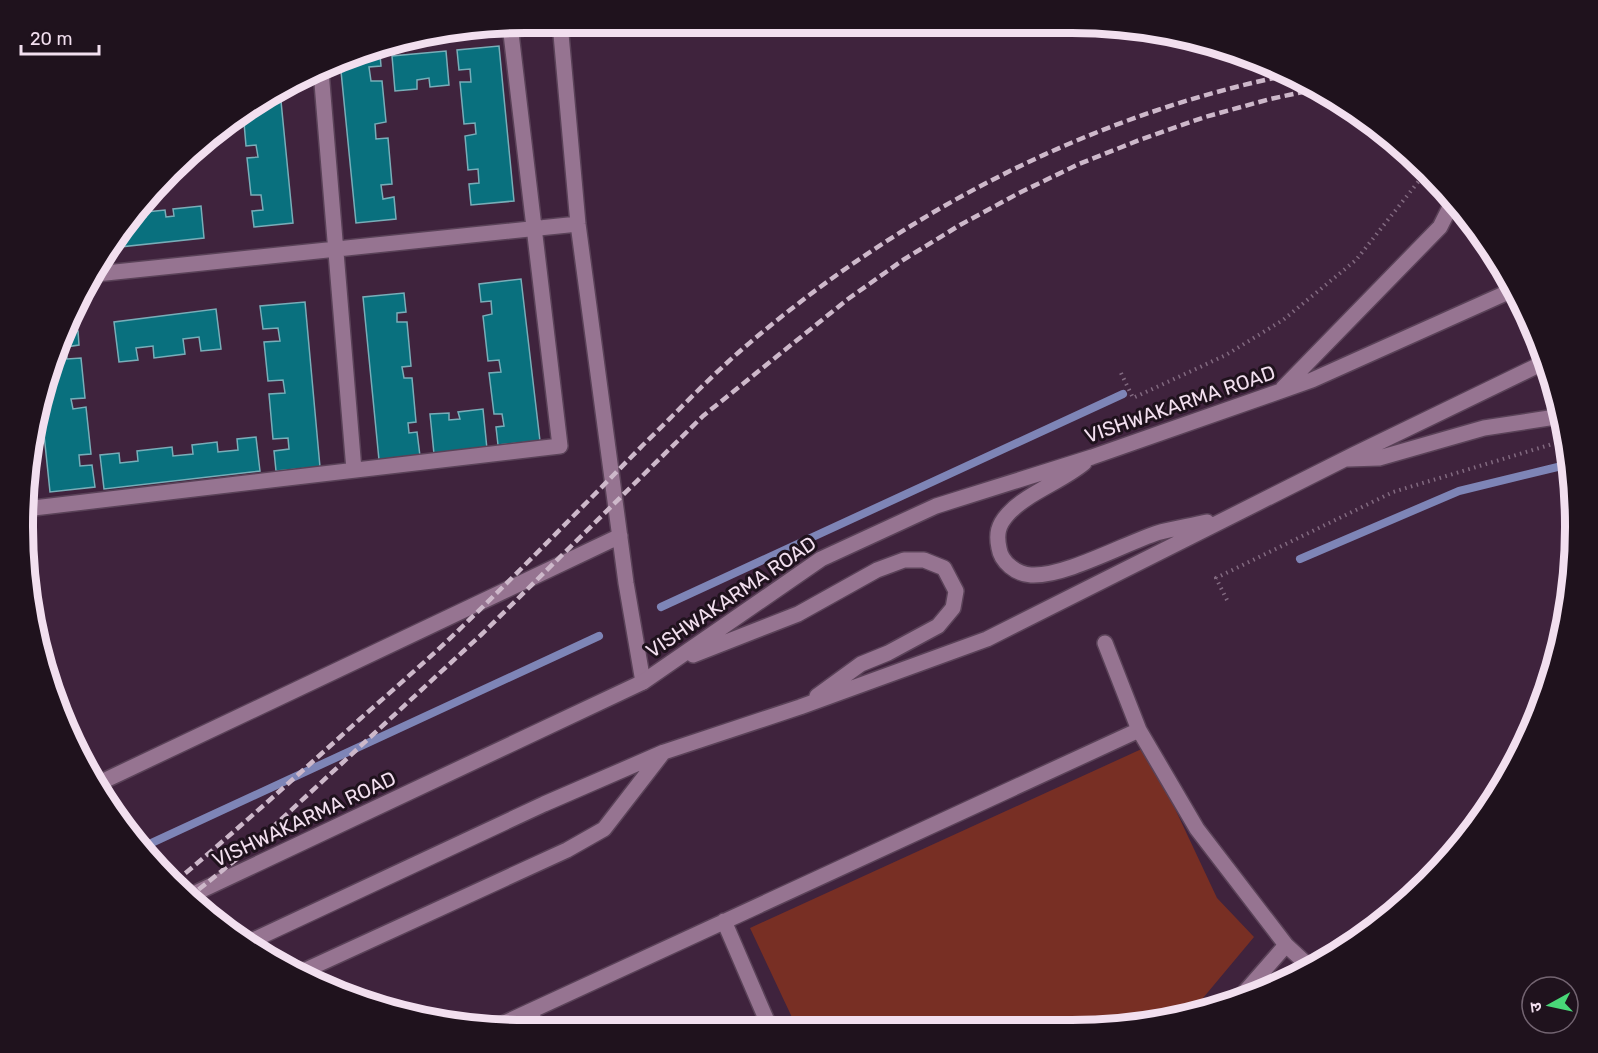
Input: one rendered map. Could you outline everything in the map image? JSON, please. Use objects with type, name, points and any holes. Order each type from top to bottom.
[{"type":"street","points":[[34,508],[560,446],[511,33]]},
{"type":"street","points":[[561,33],[578,224],[626,583],[643,682]]},
{"type":"street","points":[[322,78],[354,470]]},
{"type":"street","points":[[1278,393],[1440,227],[1450,209]]},
{"type":"street","points":[[103,273],[578,224]]},
{"type":"street","name":"VISHWAKARMA ROAD","points":[[196,893],[643,682],[821,559],[936,506],[1092,457],[1278,393],[1506,293]]},
{"type":"street","points":[[255,939],[544,804],[664,752],[800,707],[987,639],[1538,365]]},
{"type":"street","points":[[1344,460],[1379,458],[1484,428],[1553,417]]},
{"type":"street","points":[[1092,457],[1067,477],[1024,500],[1007,515],[996,533],[999,552],[1008,566],[1030,576],[1055,572],[1158,533],[1230,517]]},
{"type":"street","points":[[104,781],[620,536]]},
{"type":"street","points":[[674,662],[798,614],[877,570],[904,560],[924,560],[944,568],[956,591],[953,608],[938,626],[888,653],[861,664],[800,707]]},
{"type":"street","points":[[1105,643],[1139,730],[1197,829],[1286,945],[1304,962]]},
{"type":"street","points":[[513,1020],[1139,730]]},
{"type":"street","points":[[308,969],[567,850],[604,830],[664,752]]},
{"type":"street","points":[[724,921],[767,1020]]},
{"type":"street","points":[[1250,986],[1286,945]]},
{"type":"street","points":[[530,1012],[534,1020]]},
{"type":"path","points":[[1121,373],[1133,398],[1226,355],[1283,320],[1356,260],[1421,179]]},
{"type":"path","points":[[1227,600],[1216,578],[1393,492],[1558,442]]},
{"type":"shaded area","points":[[1146,747],[1217,898],[1254,937],[1199,1003],[1168,1011],[1104,1019],[1072,1020],[793,1020],[750,928]]},
{"type":"building","points":[[499,46],[514,201],[471,205],[469,184],[479,183],[478,169],[468,170],[465,136],[476,134],[475,123],[464,124],[460,82],[471,82],[470,69],[459,70],[457,50]]},
{"type":"building","points":[[446,51],[449,85],[430,87],[429,78],[417,80],[417,89],[395,91],[392,56]]},
{"type":"building","points":[[380,55],[381,66],[369,67],[371,81],[382,81],[386,122],[375,124],[376,139],[388,138],[392,184],[381,185],[383,199],[394,197],[396,219],[356,223],[341,70]]},
{"type":"building","points":[[281,99],[293,223],[254,227],[252,211],[263,210],[261,195],[251,195],[247,158],[258,157],[256,145],[246,146],[244,122]]},
{"type":"building","points":[[201,206],[204,238],[120,247],[141,218],[146,217],[146,212],[165,210],[166,217],[174,216],[173,209]]},
{"type":"building","points":[[521,279],[540,441],[498,445],[496,427],[504,426],[502,414],[494,414],[489,373],[501,372],[499,360],[488,361],[483,316],[492,314],[491,301],[481,302],[479,284]]},
{"type":"building","points":[[404,293],[406,312],[397,313],[397,322],[407,322],[411,366],[402,367],[404,378],[412,378],[416,422],[408,423],[409,433],[417,432],[420,456],[379,460],[363,297]]},
{"type":"building","points":[[305,302],[320,467],[276,471],[274,451],[289,449],[288,438],[273,439],[269,394],[285,393],[283,380],[268,381],[264,342],[280,341],[278,328],[263,329],[260,306]]},
{"type":"building","points":[[216,309],[221,349],[201,351],[199,337],[183,339],[185,354],[154,358],[153,346],[136,348],[138,360],[119,362],[114,322]]},
{"type":"building","points":[[74,331],[78,331],[79,345],[67,347],[71,338]]},
{"type":"building","points":[[66,350],[67,359],[81,358],[85,398],[71,399],[73,409],[86,407],[91,454],[79,455],[80,466],[92,465],[95,487],[50,492],[43,426]]},
{"type":"building","points":[[483,409],[487,449],[434,454],[430,414],[449,413],[449,420],[460,419],[458,412]]},
{"type":"building","points":[[256,437],[260,471],[104,489],[100,455],[119,453],[120,463],[138,461],[137,451],[172,447],[173,456],[193,454],[192,445],[217,442],[218,452],[238,450],[237,439]]},
{"type":"waterway","points":[[661,607],[1123,394]]},
{"type":"waterway","points":[[1300,559],[1459,491],[1561,466]]},
{"type":"waterway","points":[[149,844],[599,636]]},
{"type":"railway","points":[[180,877],[439,649],[715,374],[800,302],[863,257],[929,215],[998,177],[1069,144],[1142,115],[1217,92],[1276,78]]},
{"type":"railway","points":[[195,892],[248,850],[483,633],[703,416],[848,299],[903,260],[960,225],[1079,164],[1205,117],[1304,92]]}]
